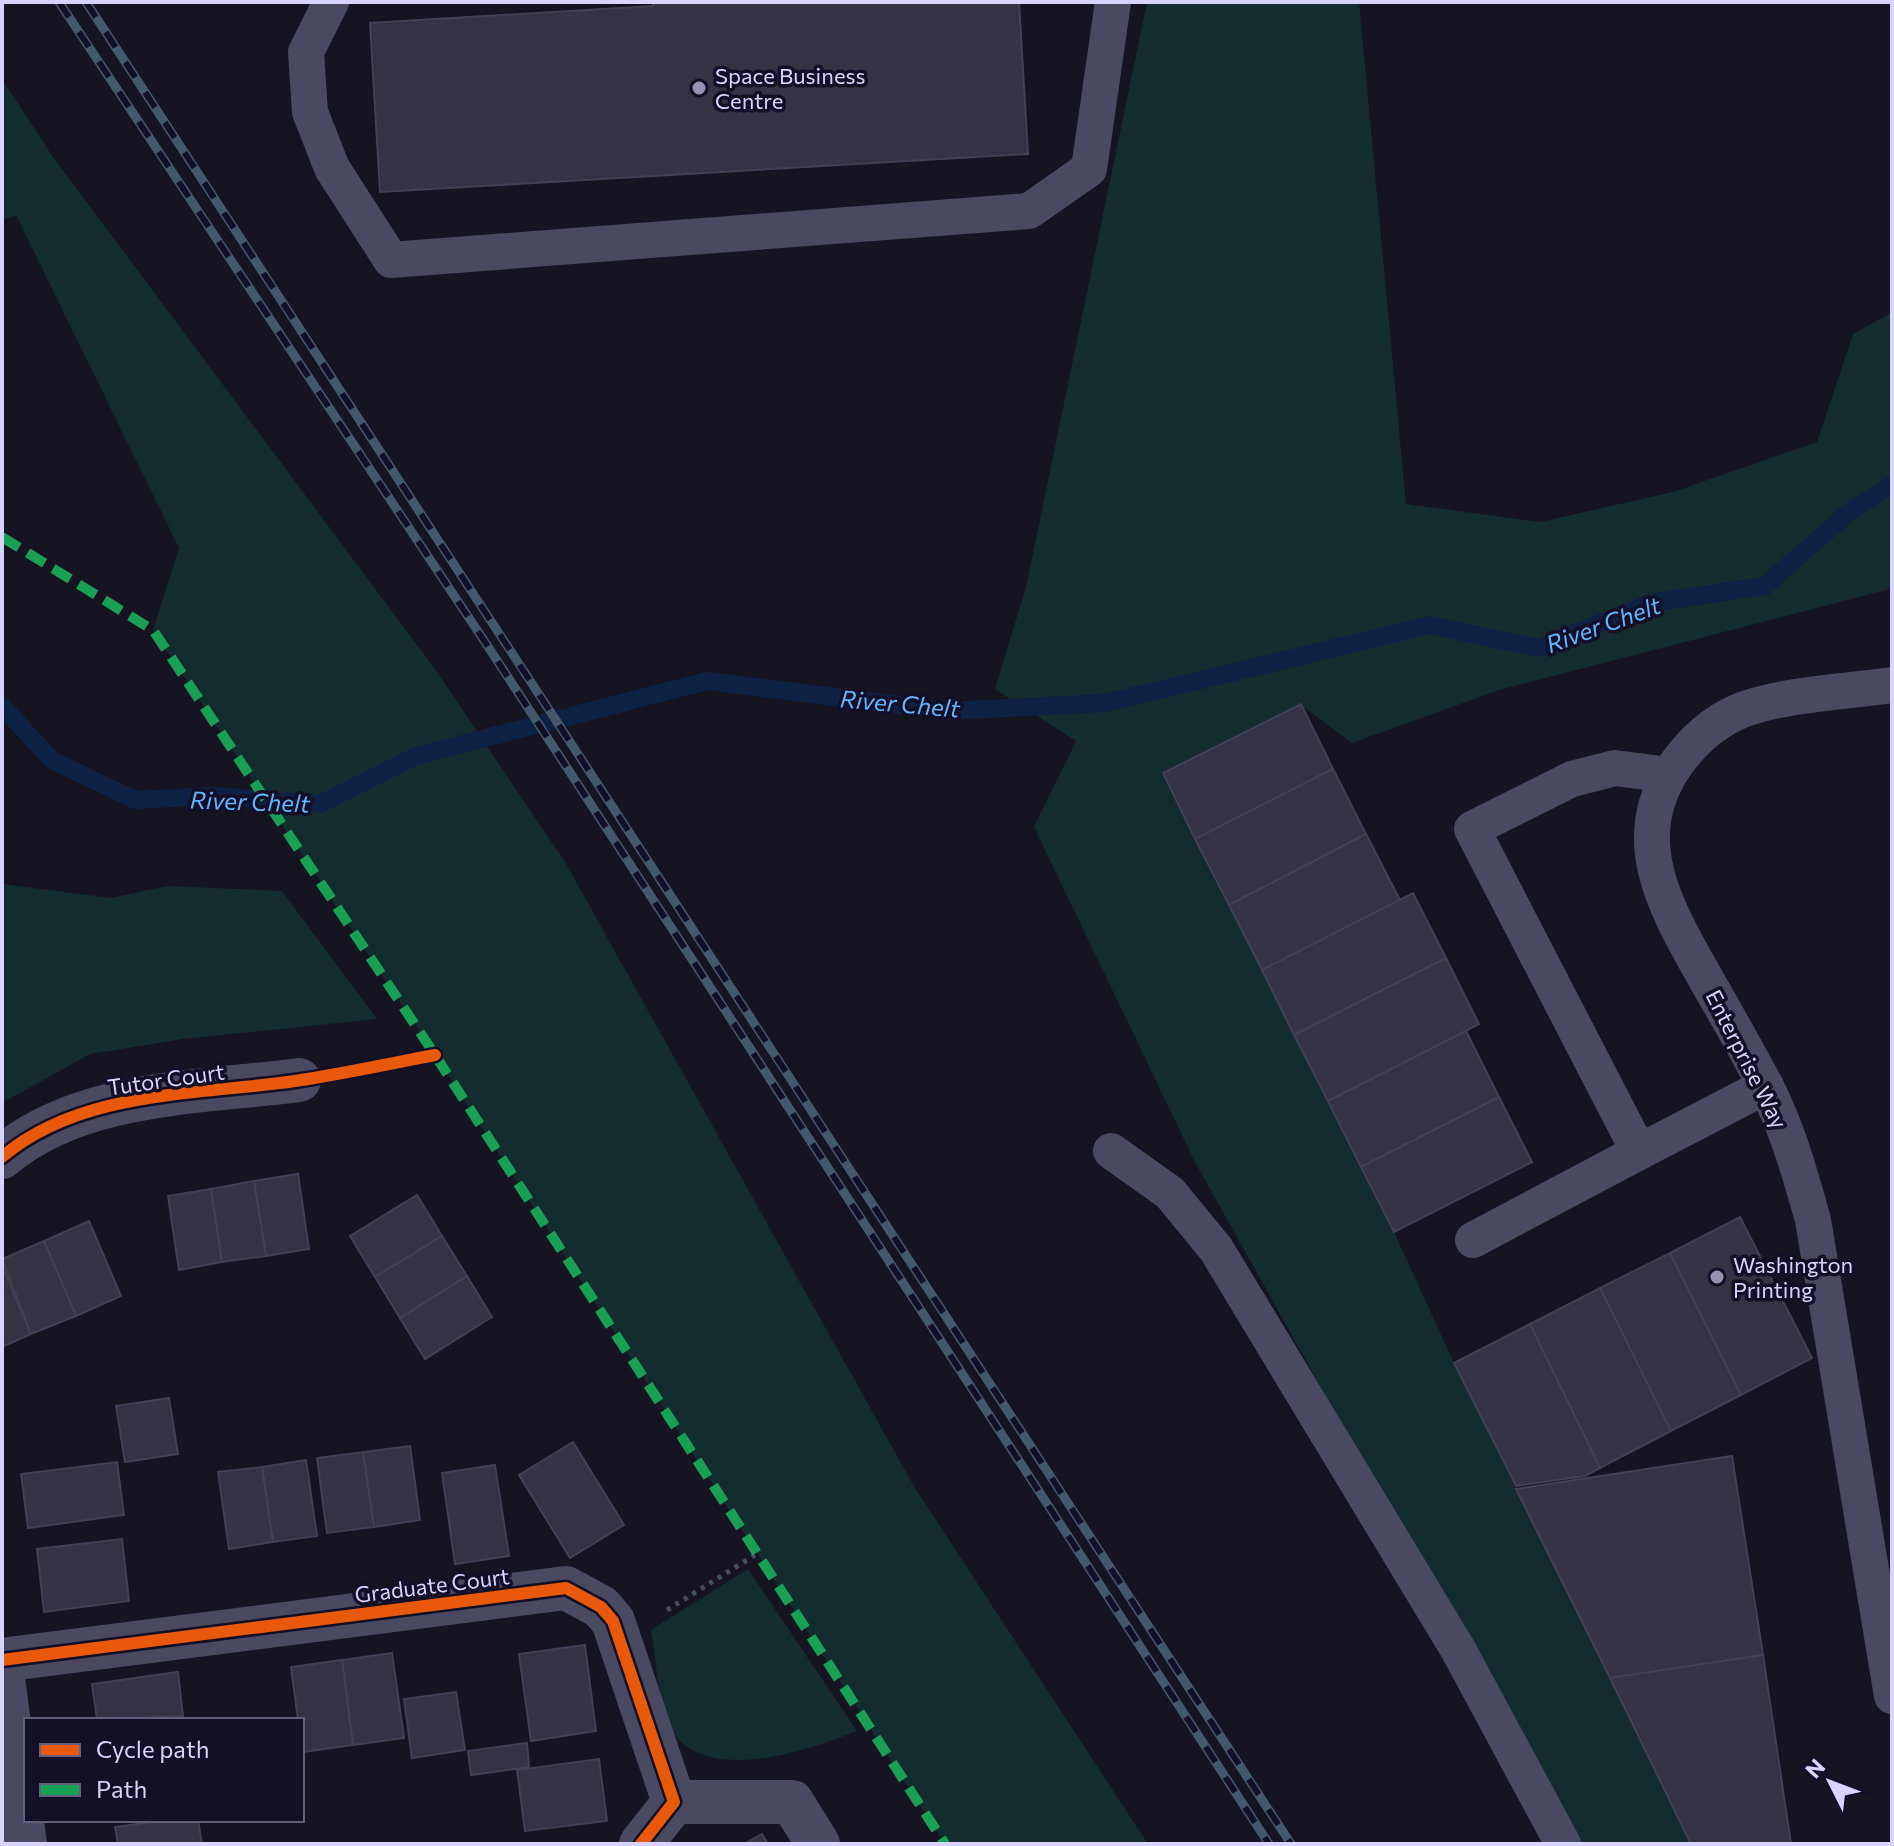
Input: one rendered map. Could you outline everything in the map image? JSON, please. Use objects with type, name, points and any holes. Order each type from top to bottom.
[{"type":"street","name":"Tutor Court","points":[[2,1157],[42,1130],[80,1114],[119,1104],[299,1080]]},
{"type":"street","name":"Graduate Court","points":[[2,1660],[566,1588],[601,1607],[621,1638],[674,1802]]},
{"type":"street","points":[[2,1671],[25,1844]]},
{"type":"street","points":[[641,1844],[674,1802],[792,1802],[818,1844]]},
{"type":"lane","points":[[331,2],[306,52],[310,112],[332,168],[391,260],[1029,211],[1089,169],[1113,2]]},
{"type":"lane","name":"Enterprise Way","points":[[1892,685],[1754,706],[1720,721],[1700,737],[1669,775],[1654,821],[1651,845],[1656,882],[1670,916],[1766,1086],[1792,1149],[1813,1220],[1892,1696]]},
{"type":"lane","points":[[1639,1152],[1472,829],[1586,775],[1615,768],[1669,775]]},
{"type":"lane","points":[[1473,1240],[1766,1086]]},
{"type":"lane","points":[[1111,1151],[1170,1193],[1216,1249],[1459,1651],[1563,1844]]},
{"type":"path","points":[[621,1638],[755,1555]]},
{"type":"green space","points":[[1147,2],[1359,2],[1406,504],[1540,522],[1673,492],[1817,442],[1853,334],[1892,312],[1892,585],[1886,590],[1499,690],[1352,743],[1300,704],[1163,774],[1394,1232],[1454,1363],[1691,1844],[1576,1844],[1195,1162],[1034,827],[1076,741],[995,689],[1026,587]]},
{"type":"green space","points":[[2,79],[53,157],[435,669],[565,862],[915,1488],[1148,1844],[945,1844],[435,1055],[153,630],[179,548],[16,215],[2,220]]},
{"type":"green space","points":[[2,884],[111,898],[167,886],[282,891],[377,1019],[183,1039],[90,1054],[2,1103]]},
{"type":"green space","points":[[748,1569],[857,1731],[809,1748],[751,1759],[723,1759],[698,1753],[678,1739],[662,1705],[651,1630]]},
{"type":"building","name":"Space Business Centre","points":[[653,2],[1019,2],[1028,154],[380,192],[370,23],[653,6]]},
{"type":"building","points":[[1301,704],[1333,769],[1195,839],[1163,773]]},
{"type":"building","points":[[1333,769],[1366,834],[1229,905],[1195,839]]},
{"type":"building","points":[[1366,834],[1400,900],[1262,970],[1229,905]]},
{"type":"building","points":[[1413,893],[1446,958],[1294,1035],[1262,970]]},
{"type":"building","points":[[1446,958],[1479,1024],[1328,1101],[1294,1035]]},
{"type":"building","points":[[1466,1031],[1499,1097],[1361,1167],[1328,1101]]},
{"type":"building","points":[[1499,1097],[1532,1162],[1394,1232],[1361,1167]]},
{"type":"building","points":[[298,1174],[309,1249],[266,1256],[254,1181]]},
{"type":"building","points":[[254,1181],[266,1256],[222,1262],[211,1189]]},
{"type":"building","points":[[211,1189],[222,1262],[179,1270],[168,1196]]},
{"type":"building","points":[[417,1195],[442,1236],[375,1277],[350,1236]]},
{"type":"building","points":[[1740,1217],[1812,1358],[1741,1395],[1670,1253]]},
{"type":"building","points":[[89,1221],[121,1296],[76,1316],[44,1241]]},
{"type":"building","points":[[442,1236],[467,1276],[400,1318],[375,1277]]},
{"type":"building","points":[[44,1241],[76,1316],[31,1334],[2,1259]]},
{"type":"building","points":[[1670,1253],[1741,1395],[1671,1431],[1600,1288]]},
{"type":"building","points":[[2,1266],[31,1334],[2,1347]]},
{"type":"building","points":[[467,1276],[492,1317],[425,1359],[400,1318]]},
{"type":"building","points":[[1600,1288],[1671,1431],[1600,1468],[1530,1324]]},
{"type":"building","points":[[1530,1324],[1600,1468],[1585,1476],[1516,1486],[1454,1363]]},
{"type":"building","points":[[169,1398],[178,1454],[125,1462],[116,1406]]},
{"type":"building","points":[[573,1442],[624,1525],[570,1558],[519,1475]]},
{"type":"building","points":[[410,1446],[420,1520],[374,1527],[363,1452]]},
{"type":"building","points":[[363,1452],[374,1527],[327,1533],[317,1458]]},
{"type":"building","points":[[1732,1456],[1763,1655],[1610,1678],[1516,1489]]},
{"type":"building","points":[[306,1460],[317,1536],[273,1542],[262,1467]]},
{"type":"building","points":[[117,1462],[124,1515],[28,1528],[21,1474]]},
{"type":"building","points":[[495,1465],[509,1556],[455,1564],[442,1473]]},
{"type":"building","points":[[262,1467],[273,1542],[229,1549],[218,1472]]},
{"type":"building","points":[[122,1539],[129,1601],[44,1612],[37,1549]]},
{"type":"building","points":[[585,1645],[596,1731],[531,1741],[519,1654]]},
{"type":"building","points":[[392,1653],[404,1738],[353,1745],[342,1660]]},
{"type":"building","points":[[1763,1655],[1791,1844],[1691,1844],[1610,1678]]},
{"type":"building","points":[[342,1660],[353,1745],[304,1752],[304,1718],[298,1718],[291,1667]]},
{"type":"building","points":[[178,1672],[183,1716],[97,1718],[92,1684]]},
{"type":"building","points":[[456,1692],[465,1750],[412,1758],[404,1699]]},
{"type":"building","points":[[527,1743],[529,1767],[471,1775],[468,1751]]},
{"type":"building","points":[[599,1759],[607,1821],[525,1831],[517,1770]]},
{"type":"building","points":[[151,1822],[198,1822],[202,1844],[118,1844],[115,1827]]},
{"type":"building","points":[[762,1834],[768,1844],[744,1844]]},
{"type":"waterway","name":"River Chelt","points":[[2,706],[52,760],[135,800],[214,796],[320,804],[416,756],[707,681],[947,711],[1105,703],[1430,625],[1538,648],[1650,603],[1765,586],[1850,511],[1892,485]]},
{"type":"railway","points":[[59,2],[485,642],[1269,1844]]},
{"type":"railway","points":[[86,2],[1291,1844]]},
{"type":"marked path","points":[[2,537],[153,630],[435,1055],[945,1844]]},
{"type":"cycle path","points":[[2,1157],[33,1135],[67,1119],[104,1107],[142,1099],[313,1078],[435,1055]]},
{"type":"cycle path","points":[[2,1660],[566,1588],[601,1607],[613,1621],[674,1802],[641,1844]]},
{"type":"place","name":"Space Business Centre","points":[[699,88]]},
{"type":"place","name":"Washington Printing","points":[[1717,1277]]}]
